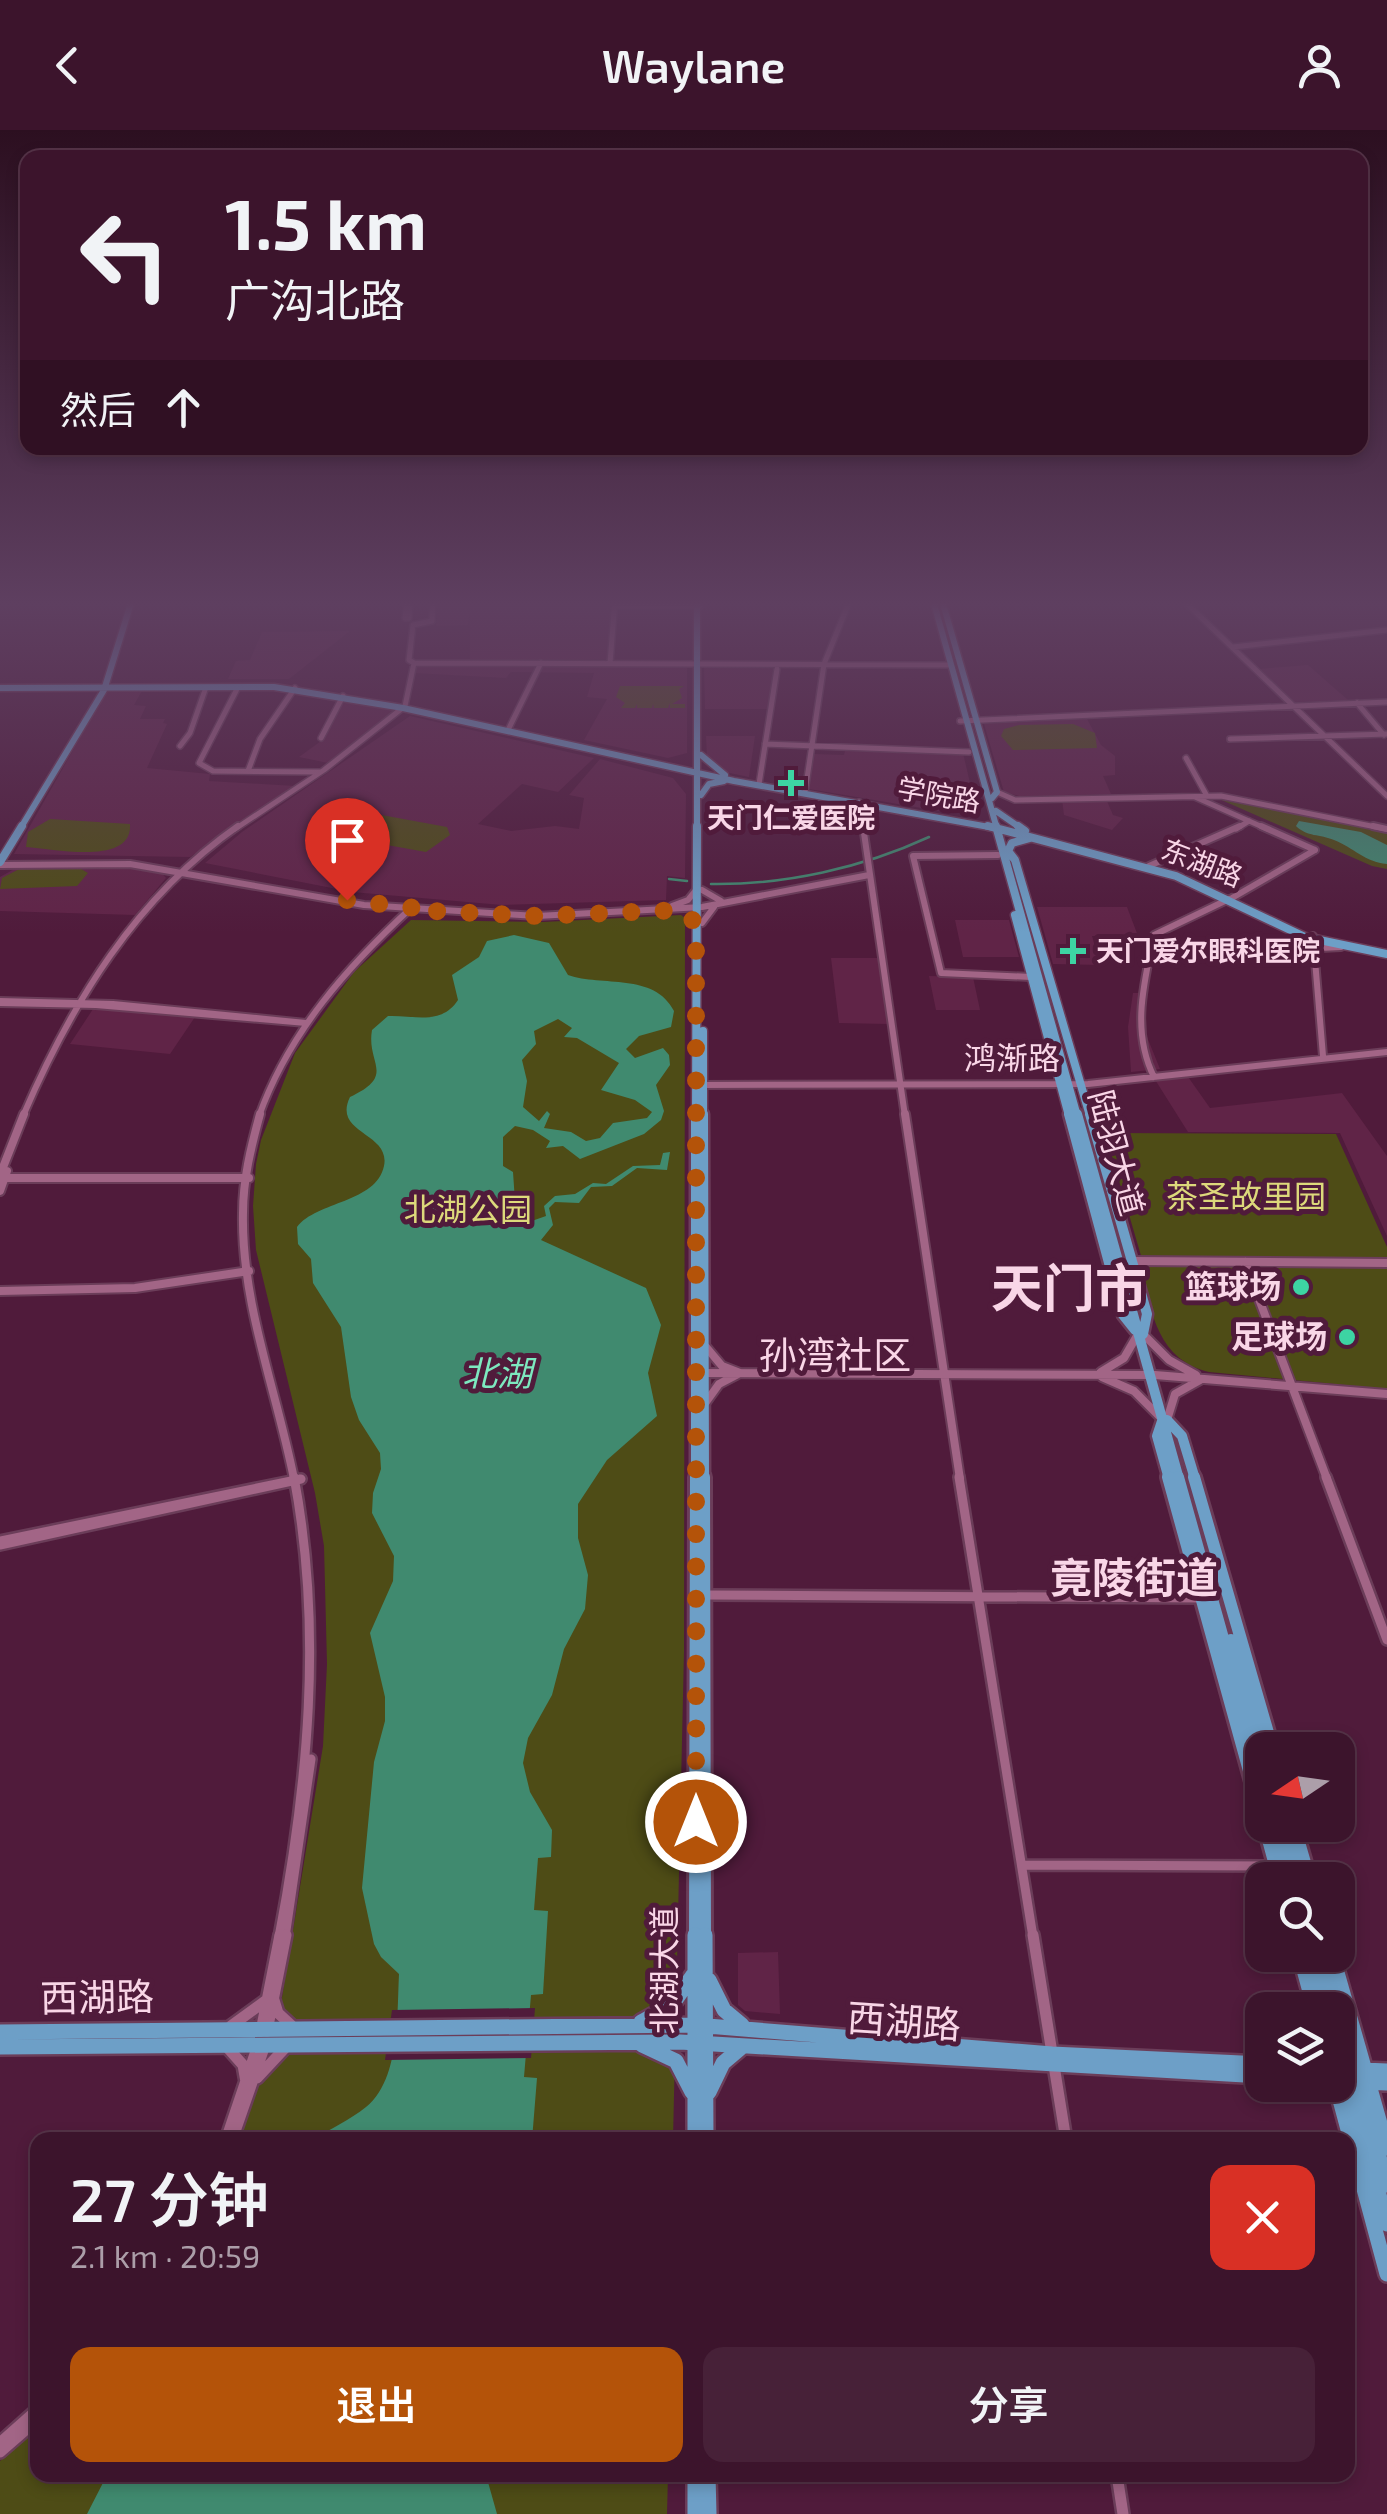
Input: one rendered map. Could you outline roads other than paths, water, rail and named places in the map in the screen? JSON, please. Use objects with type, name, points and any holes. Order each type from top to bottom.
[{"type":"main road","points":[[0,863],[2,852],[89,711]]},
{"type":"main road","name":"学院路","points":[[426,711],[735,780],[999,828]]},
{"type":"main road","name":"学院路","points":[[428,711],[664,765]]},
{"type":"main road","name":"北湖大道","points":[[699,711],[701,2102],[705,2132]]},
{"type":"main road","points":[[965,711],[994,795],[994,809]]},
{"type":"main road","points":[[957,820],[984,832],[1003,852],[1016,860],[1071,1084],[1065,1102],[1123,1315],[1141,1334],[1147,1314],[1133,1260],[1086,1097],[1071,1084],[1031,976],[1003,852],[999,828],[966,711]]},
{"type":"main road","points":[[968,720],[969,752],[983,802],[1035,837]]},
{"type":"main road","points":[[664,765],[699,755],[735,780]]},
{"type":"main road","points":[[664,765],[688,779],[699,795],[713,782],[735,780]]},
{"type":"main road","name":"学院路","points":[[735,780],[859,803]]},
{"type":"main road","points":[[957,820],[975,818],[994,809]]},
{"type":"main road","name":"东湖路","points":[[999,828],[1149,866],[1313,938],[1344,947],[1387,952]]},
{"type":"main road","points":[[1003,852],[1012,843],[1035,837]]},
{"type":"main road","name":"东湖路","points":[[1035,837],[1168,874],[1230,899]]},
{"type":"main road","name":"东湖路","points":[[1313,938],[1387,952]]},
{"type":"main road","name":"陆羽大道","points":[[1071,1084],[1258,1732]]},
{"type":"main road","name":"陆羽大道","points":[[1071,1084],[1115,1254],[1141,1334]]},
{"type":"main road","name":"北湖大道","points":[[700,1085],[704,1343],[700,1373],[705,1406],[701,1971]]},
{"type":"main road","points":[[1109,1212],[1116,1200]]},
{"type":"main road","points":[[1100,1233],[1115,1254]]},
{"type":"main road","points":[[1248,1732],[1156,1436],[1165,1420],[1182,1436],[1268,1732]]},
{"type":"main road","points":[[1207,1598],[1245,1750]]},
{"type":"main road","points":[[701,1971],[725,2012],[748,2036],[723,2064],[701,2102],[676,2061],[632,2033],[670,2008],[701,1971]]},
{"type":"main road","name":"西湖路","points":[[0,2032],[225,2036]]},
{"type":"main road","name":"西湖路","points":[[0,2048],[263,2035],[701,2034],[1245,2075]]},
{"type":"main road","name":"西湖路","points":[[1053,2059],[1245,2064]]},
{"type":"main road","points":[[1355,2075],[1387,2071]]},
{"type":"main road","points":[[1355,2077],[1387,2083]]},
{"type":"main road","points":[[1355,2086],[1387,2148]]},
{"type":"main road","points":[[1355,2091],[1387,2184]]},
{"type":"main road","points":[[1355,2096],[1387,2224]]},
{"type":"main road","name":"北湖大道","points":[[696,2132],[701,2102]]},
{"type":"main road","points":[[1355,2102],[1387,2274]]},
{"type":"main road","points":[[695,2482],[695,2514]]},
{"type":"main road","points":[[708,2482],[708,2514]]},
{"type":"street","points":[[180,746],[197,711]]},
{"type":"street","points":[[225,711],[198,762],[210,771],[320,772]]},
{"type":"street","points":[[248,771],[260,739],[279,711]]},
{"type":"street","points":[[322,738],[335,711]]},
{"type":"street","points":[[0,1191],[2,1177],[47,1072],[83,1003],[186,870],[228,833],[401,711]]},
{"type":"street","points":[[186,870],[308,785],[402,711]]},
{"type":"street","points":[[509,728],[517,711]]},
{"type":"street","points":[[758,784],[770,711]]},
{"type":"street","points":[[805,792],[817,711]]},
{"type":"street","points":[[968,720],[1173,711]]},
{"type":"street","points":[[1301,711],[1387,796]]},
{"type":"street","points":[[1364,711],[1386,735]]},
{"type":"street","points":[[1230,739],[1386,735]]},
{"type":"street","points":[[764,744],[969,752]]},
{"type":"street","points":[[1186,758],[1207,796]]},
{"type":"street","points":[[994,795],[1015,800],[1207,796],[1387,828]]},
{"type":"street","points":[[1154,1076],[1145,1061],[1141,1026],[1154,935],[1230,899],[1315,850],[1191,796]]},
{"type":"street","points":[[994,809],[1015,800]]},
{"type":"street","points":[[859,803],[943,1374],[1065,2132]]},
{"type":"street","points":[[1149,866],[1218,839],[1249,821]]},
{"type":"street","points":[[1003,852],[912,856],[941,973],[1031,976]]},
{"type":"street","points":[[0,863],[96,862],[186,870],[347,902],[537,916],[721,902],[868,866]]},
{"type":"street","points":[[670,908],[699,890],[721,902]]},
{"type":"street","points":[[670,908],[688,912],[699,923],[709,909],[721,902]]},
{"type":"street","points":[[232,2132],[250,2086],[271,1999],[303,1830],[314,1726],[315,1594],[298,1480],[249,1271],[247,1178],[268,1098],[304,1023],[351,966],[412,909]]},
{"type":"street","points":[[1313,938],[1324,1056]]},
{"type":"street","points":[[1314,954],[1323,947],[1344,947]]},
{"type":"street","points":[[0,1002],[83,1003],[304,1023]]},
{"type":"street","name":"鸿渐路","points":[[700,1085],[1071,1084],[1387,1052]]},
{"type":"street","points":[[2,1177],[247,1178]]},
{"type":"street","points":[[1133,1260],[1387,1263]]},
{"type":"street","points":[[1245,1262],[1387,1640]]},
{"type":"street","points":[[0,1291],[135,1288],[249,1271]]},
{"type":"street","points":[[1093,1374],[1117,1365],[1141,1334],[1169,1360],[1204,1379]]},
{"type":"street","points":[[704,1343],[718,1362],[740,1374]]},
{"type":"street","points":[[700,1373],[1152,1375],[1387,1394]]},
{"type":"street","points":[[705,1406],[719,1384],[740,1374]]},
{"type":"street","points":[[1093,1374],[1134,1392],[1165,1420],[1176,1394],[1204,1379]]},
{"type":"street","points":[[0,1543],[298,1480]]},
{"type":"street","points":[[705,1595],[1207,1598]]},
{"type":"street","points":[[1022,1864],[1245,1872]]},
{"type":"street","points":[[250,2086],[293,2035],[271,1999]]},
{"type":"street","points":[[250,2086],[225,2036],[271,1999]]},
{"type":"street","points":[[0,2443],[30,2416]]},
{"type":"street","points":[[0,2452],[30,2426]]},
{"type":"street","points":[[1119,2482],[1124,2514]]},
{"type":"water","points":[[1299,821],[1361,832],[1387,845],[1387,864],[1366,858],[1334,840],[1305,832],[1296,826]]},
{"type":"water","name":"北湖","points":[[514,935],[549,943],[568,975],[641,986],[665,999],[674,1011],[671,1027],[639,1036],[626,1049],[635,1058],[663,1048],[669,1055],[670,1065],[656,1085],[664,1111],[661,1120],[644,1134],[580,1159],[563,1146],[546,1148],[550,1141],[533,1130],[515,1126],[503,1137],[503,1166],[513,1172],[516,1216],[526,1223],[546,1216],[544,1206],[555,1196],[575,1194],[593,1183],[606,1184],[633,1166],[660,1165],[663,1153],[670,1152],[667,1170],[637,1168],[612,1186],[591,1187],[579,1203],[555,1202],[549,1208],[553,1225],[541,1240],[646,1288],[661,1325],[648,1373],[657,1416],[607,1460],[578,1504],[578,1538],[588,1575],[585,1609],[564,1649],[552,1695],[528,1738],[523,1763],[530,1792],[552,1830],[551,1857],[538,1858],[534,1910],[548,1911],[543,1994],[531,1995],[524,2077],[537,2078],[533,2132],[326,2132],[360,2112],[377,2095],[391,2063],[397,2026],[399,1974],[374,1944],[362,1888],[374,1762],[385,1721],[385,1697],[370,1633],[393,1581],[394,1556],[372,1513],[373,1493],[381,1469],[380,1453],[359,1420],[351,1397],[341,1327],[313,1283],[311,1259],[298,1244],[297,1227],[306,1218],[370,1187],[384,1166],[379,1146],[355,1126],[347,1109],[350,1097],[376,1075],[372,1030],[388,1016],[426,1017],[444,1013],[458,1000],[452,975],[479,957],[487,941]],"holes":[[[558,1019],[572,1028],[564,1037],[577,1038],[619,1063],[601,1090],[635,1100],[652,1112],[647,1118],[613,1123],[600,1138],[586,1141],[571,1132],[544,1128],[550,1114],[547,1111],[539,1121],[523,1107],[527,1081],[522,1060],[536,1044],[534,1031]]]},
{"type":"water","points":[[103,2482],[488,2482],[497,2514],[87,2514]]},
{"type":"waterway","points":[[711,884],[823,872],[877,858],[929,837]]},
{"type":"waterway","points":[[669,879],[687,881]]},
{"type":"place","name":"天门仁爱医院","points":[[791,783]]},
{"type":"place","name":"天门爱尔眼科医院","points":[[1073,951]]},
{"type":"place","name":"篮球场","points":[[1301,1287]]},
{"type":"place","name":"足球场","points":[[1347,1337]]},
{"type":"district","name":"天门市","points":[[1069,1289]]},
{"type":"district","name":"孙湾社区","points":[[835,1356]]},
{"type":"district","name":"竟陵街道","points":[[1134,1578]]},
{"type":"park label","name":"茶圣故里园","points":[[1246,1197]]},
{"type":"park label","name":"北湖公园","points":[[468,1210]]}]
